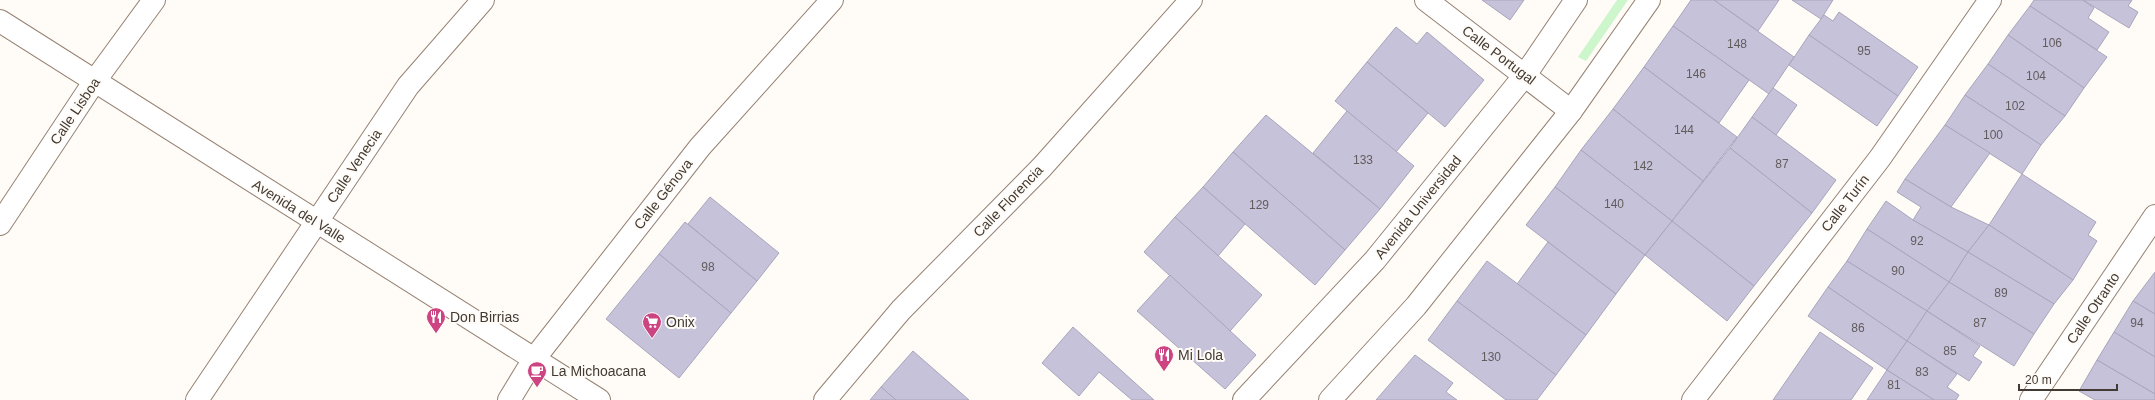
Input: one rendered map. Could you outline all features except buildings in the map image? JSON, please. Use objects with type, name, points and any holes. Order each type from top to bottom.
[{"type":"street","name":"Calle Lisboa","points":[[0,224],[94,82],[154,0]]},
{"type":"street","name":"Calle Venecia","points":[[197,400],[408,86],[483,0]]},
{"type":"street","name":"Calle Génova","points":[[509,400],[534,359],[700,147],[832,0]]},
{"type":"street","name":"Calle Florencia","points":[[825,400],[901,310],[1042,166],[1191,0]]},
{"type":"street","name":"Calle Portugal","points":[[1426,0],[1571,111]]},
{"type":"street","name":"Avenida Universidad","points":[[1244,400],[1375,260],[1525,75],[1576,0]]},
{"type":"street","points":[[1330,400],[1416,306],[1571,111],[1649,0]]},
{"type":"street","name":"Calle Turín","points":[[1693,400],[1880,158],[1990,0]]},
{"type":"street","name":"Avenida del Valle","points":[[0,22],[599,400]]},
{"type":"street","name":"Calle Otranto","points":[[2031,400],[2155,216]]},
{"type":"green space","points":[[1617,0],[1628,0],[1586,61],[1578,57]]},
{"type":"place","name":"Don Birrias","points":[[436,334]]},
{"type":"place","name":"Onix","points":[[652,339]]},
{"type":"place","name":"Mi Lola","points":[[1164,372]]},
{"type":"place","name":"La Michoacana","points":[[537,388]]}]
